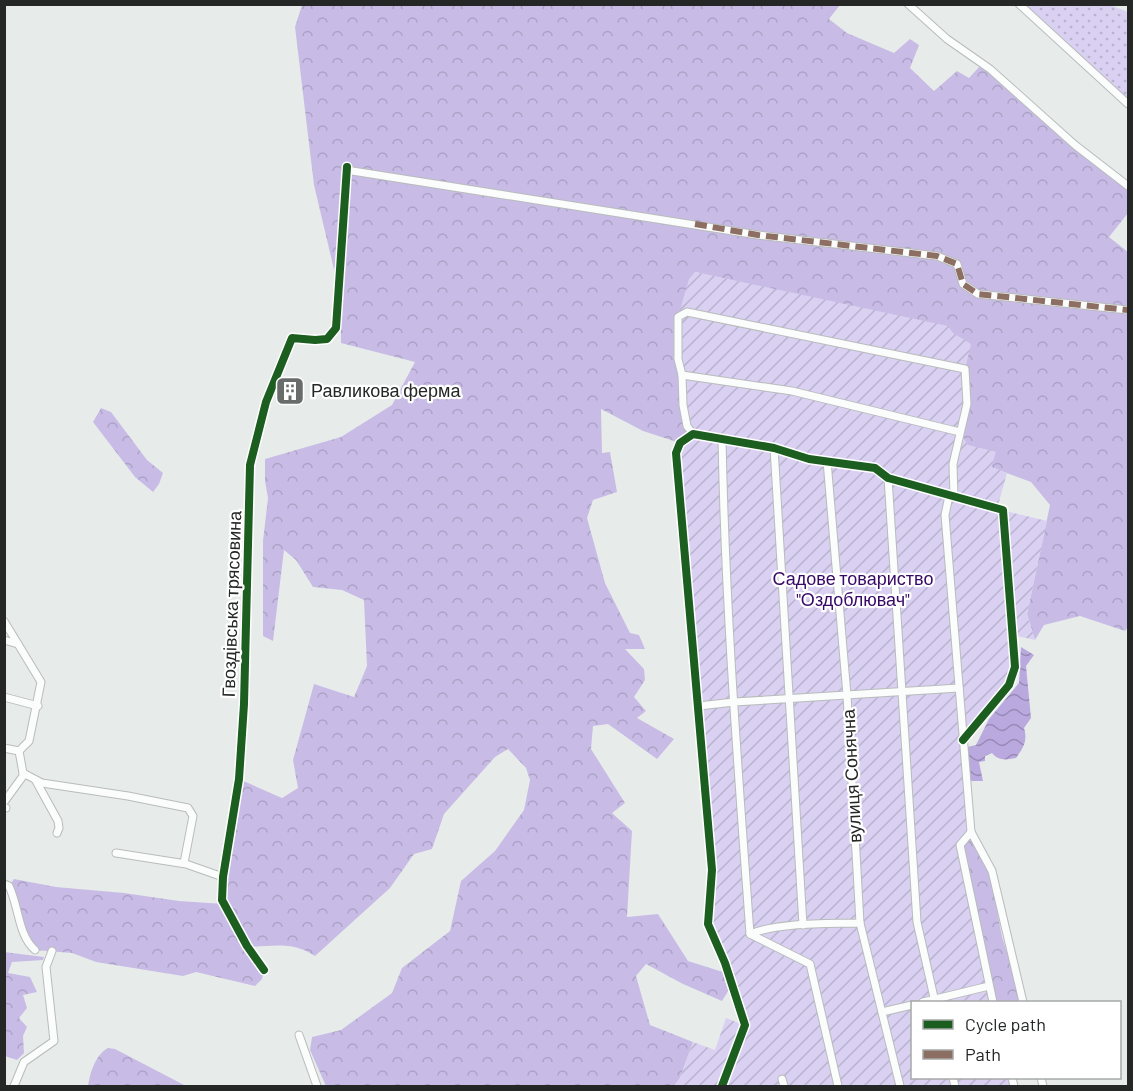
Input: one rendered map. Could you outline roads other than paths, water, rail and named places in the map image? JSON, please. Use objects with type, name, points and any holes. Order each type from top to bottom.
[{"type":"street","points":[[908,4],[947,39],[990,69],[1075,145],[1128,186]]},
{"type":"street","points":[[1019,4],[1128,104]]},
{"type":"street","name":"Гвоздівська трясовина","points":[[264,970],[247,946],[222,900],[223,877],[239,779],[250,465],[266,402],[292,338],[327,339],[336,328],[346,168],[758,235],[937,256],[957,264],[963,284],[978,294],[1128,310]]},
{"type":"street","points":[[693,434],[687,426],[683,405],[682,375],[678,359],[678,317],[687,312],[965,369],[967,404],[953,464],[951,497],[945,515],[970,832],[992,871],[1023,1001]]},
{"type":"street","points":[[682,375],[792,391],[960,432]]},
{"type":"street","points":[[722,1086],[745,1025],[726,963],[708,924],[712,870],[676,453],[680,442],[693,434],[774,448],[809,459],[875,468],[888,478],[1003,510],[1014,667],[1009,685],[963,740]]},
{"type":"street","points":[[722,438],[724,547],[750,934]]},
{"type":"street","points":[[774,448],[803,925]]},
{"type":"street","name":"вулиця Сонячна","points":[[827,461],[847,695],[860,923],[900,1086]]},
{"type":"street","points":[[888,478],[917,922],[935,1001],[989,986]]},
{"type":"street","points":[[4,621],[41,682],[38,706],[29,741],[19,751]]},
{"type":"street","points":[[4,640],[18,644]]},
{"type":"street","points":[[699,705],[959,688]]},
{"type":"street","points":[[4,696],[38,706]]},
{"type":"street","points":[[4,748],[19,751]]},
{"type":"street","points":[[5,806],[23,773],[19,751]]},
{"type":"street","points":[[23,773],[36,781],[188,808],[194,816],[184,863]]},
{"type":"street","points":[[36,781],[58,821],[57,833]]},
{"type":"street","points":[[970,832],[960,845],[993,1001]]},
{"type":"street","points":[[116,853],[184,863],[223,877]]},
{"type":"street","points":[[4,884],[9,886],[14,897],[26,942],[35,951]]},
{"type":"street","points":[[750,934],[803,925],[860,923]]},
{"type":"street","points":[[750,934],[810,964],[838,1086]]},
{"type":"street","points":[[14,1086],[24,1062],[54,1041],[46,967],[52,951]]},
{"type":"street","points":[[882,1012],[911,1005]]},
{"type":"street","points":[[299,1035],[317,1086]]},
{"type":"water","points":[[1021,647],[1034,655],[1026,666],[1031,718],[1024,728],[1024,744],[1016,758],[1003,759],[992,753],[985,756],[985,761],[979,762],[983,781],[971,781],[967,747],[976,745],[989,719],[1019,683]]},
{"type":"place","name":"Равликова ферма","points":[[290,391]]},
{"type":"park label","name":"Садове товариство \"Оздоблювач\"","points":[[853,589]]}]
